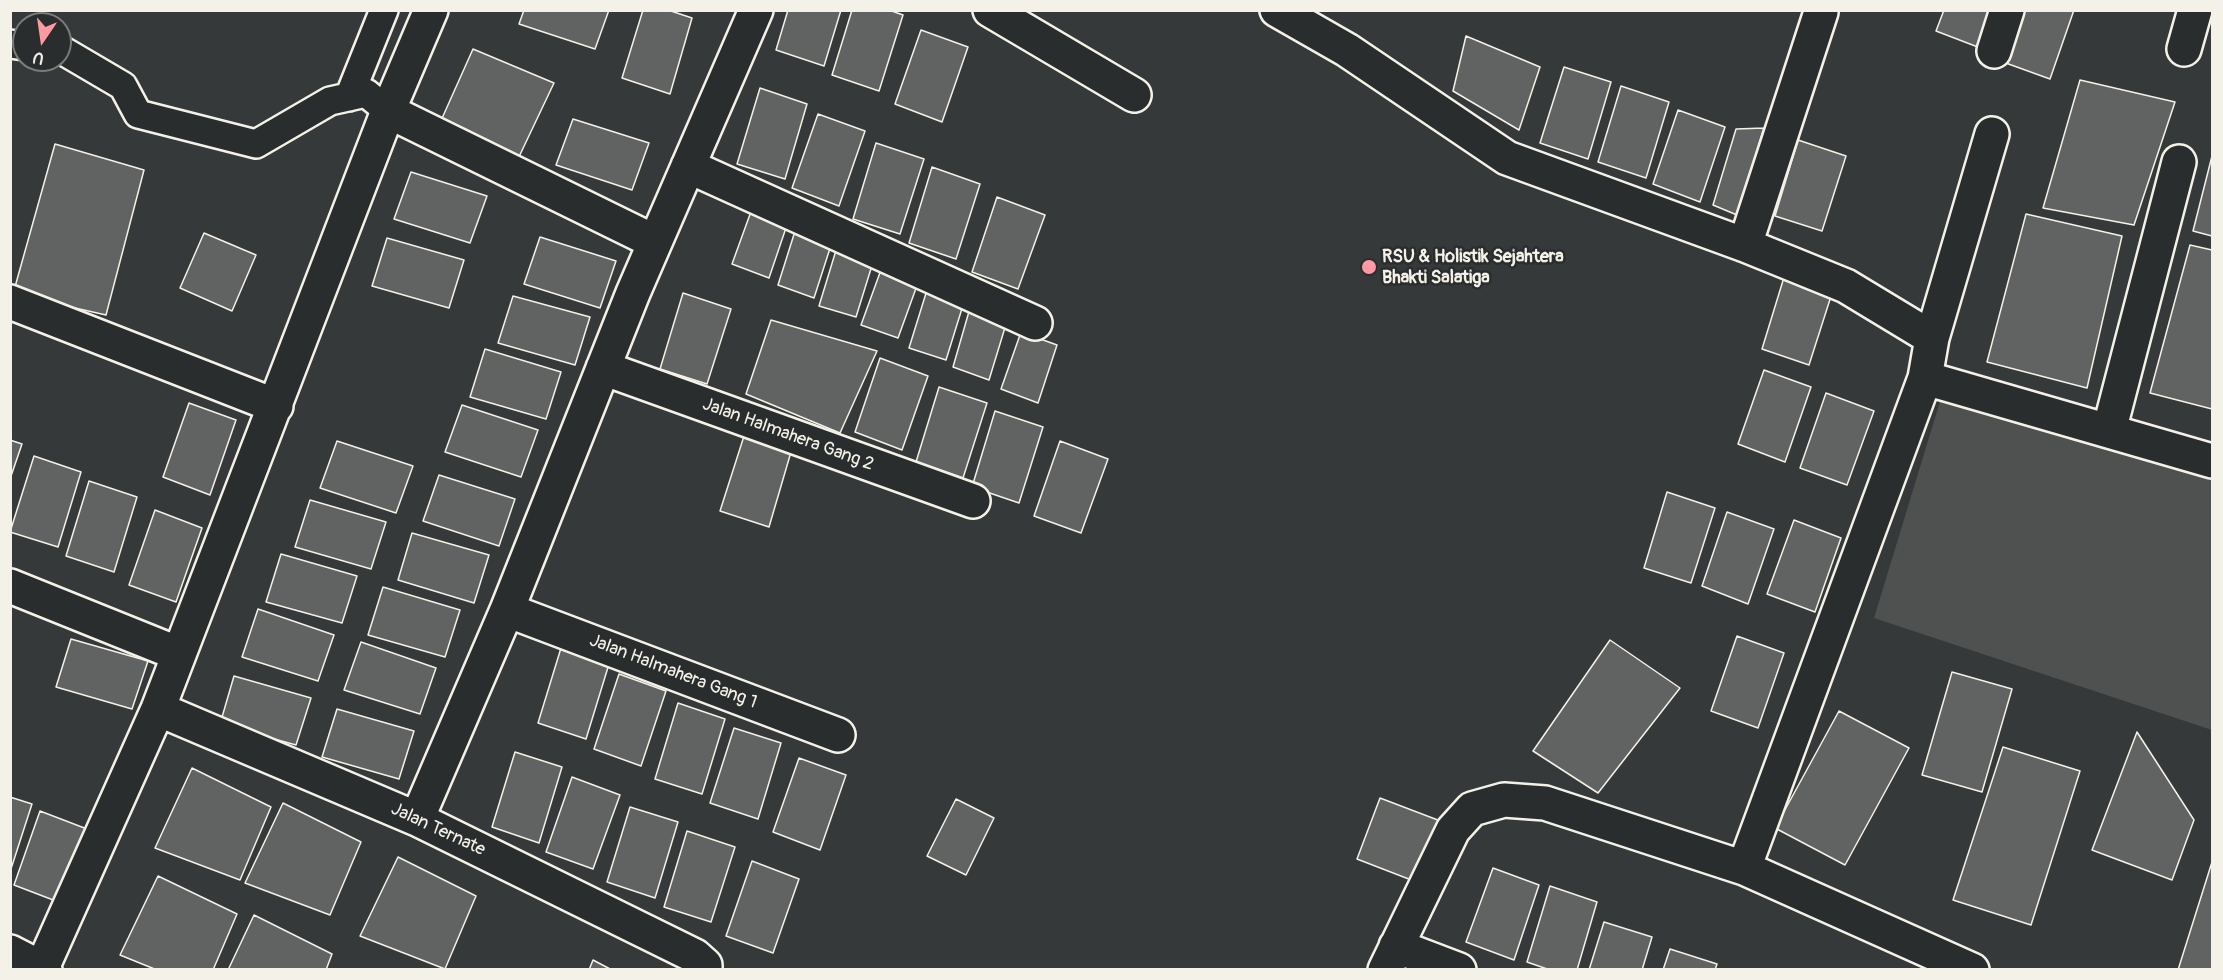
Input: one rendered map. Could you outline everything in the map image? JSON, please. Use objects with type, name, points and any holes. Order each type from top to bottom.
[{"type":"street","points":[[10,952],[44,969],[158,709],[388,111],[430,10]]},
{"type":"street","points":[[417,819],[507,610],[655,242],[756,10]]},
{"type":"street","points":[[990,10],[1134,95]]},
{"type":"street","points":[[1276,10],[1347,50],[1507,158],[1831,277],[1932,338]]},
{"type":"street","points":[[1994,51],[2007,10]]},
{"type":"street","points":[[2184,49],[2195,10]]},
{"type":"street","points":[[1745,245],[1821,12]]},
{"type":"street","points":[[388,111],[655,242]]},
{"type":"street","points":[[1744,868],[1925,378],[1932,338],[1992,134]]},
{"type":"street","points":[[2109,431],[2179,162]]},
{"type":"street","points":[[688,166],[1035,323]]},
{"type":"street","points":[[10,302],[276,406]]},
{"type":"street","name":"Jalan Halmahera Gang 2","points":[[603,368],[973,501]]},
{"type":"street","points":[[1925,378],[2212,461]]},
{"type":"street","points":[[10,586],[178,654]]},
{"type":"street","name":"Jalan Halmahera Gang 1","points":[[507,610],[838,735]]},
{"type":"street","name":"Jalan Ternate","points":[[158,709],[417,819],[695,956],[705,965],[705,969]]},
{"type":"street","points":[[1460,969],[1391,958],[1453,830],[1472,809],[1504,800],[1545,803],[1744,868],[1972,969]]},
{"type":"lane","points":[[349,97],[384,10]]},
{"type":"lane","points":[[72,57],[123,86],[138,114],[256,144],[330,101],[366,93],[388,111]]},
{"type":"shaded area","points":[[1942,395],[2212,474],[2212,730],[1874,618]]},
{"type":"building","points":[[524,10],[609,10],[595,49],[519,24]]},
{"type":"building","points":[[643,10],[668,10],[692,18],[670,94],[622,78]]},
{"type":"building","points":[[788,10],[841,10],[824,66],[776,50]]},
{"type":"building","points":[[852,10],[889,10],[903,15],[879,91],[832,75]]},
{"type":"building","points":[[1944,10],[1997,10],[1983,49],[1936,31]]},
{"type":"building","points":[[2021,10],[2074,10],[2050,79],[2003,62]]},
{"type":"building","points":[[921,30],[968,47],[942,122],[895,104]]},
{"type":"building","points":[[1466,36],[1540,67],[1519,130],[1453,91]]},
{"type":"building","points":[[473,49],[554,83],[517,161],[439,125]]},
{"type":"building","points":[[1564,67],[1611,82],[1588,159],[1540,143]]},
{"type":"building","points":[[2080,80],[2175,102],[2134,225],[2043,208]]},
{"type":"building","points":[[1621,86],[1669,102],[1646,178],[1598,162]]},
{"type":"building","points":[[760,88],[807,104],[785,179],[737,164]]},
{"type":"building","points":[[1678,110],[1725,127],[1700,202],[1653,184]]},
{"type":"building","points":[[818,114],[865,131],[839,206],[792,188]]},
{"type":"building","points":[[573,119],[649,143],[632,190],[556,165]]},
{"type":"building","points":[[1764,128],[1737,215],[1713,205],[1736,129]]},
{"type":"building","points":[[1798,140],[1846,156],[1822,231],[1775,216]]},
{"type":"building","points":[[876,143],[924,159],[900,234],[853,219]]},
{"type":"building","points":[[55,144],[144,170],[106,315],[13,294]]},
{"type":"building","points":[[2212,156],[2212,236],[2193,231]]},
{"type":"building","points":[[932,167],[980,184],[956,259],[909,243]]},
{"type":"building","points":[[411,172],[487,196],[470,243],[394,219]]},
{"type":"building","points":[[997,197],[1045,215],[1018,289],[972,272]]},
{"type":"building","points":[[753,206],[789,219],[769,278],[732,264]]},
{"type":"building","points":[[2026,214],[2122,236],[2087,388],[1987,362]]},
{"type":"building","points":[[796,228],[833,239],[814,298],[778,285]]},
{"type":"building","points":[[204,233],[256,255],[232,311],[180,288]]},
{"type":"building","points":[[540,237],[616,261],[600,308],[524,284]]},
{"type":"building","points":[[387,238],[464,260],[449,308],[372,286]]},
{"type":"building","points":[[2190,245],[2212,250],[2212,409],[2150,393]]},
{"type":"building","points":[[837,247],[874,259],[856,317],[819,306]]},
{"type":"building","points":[[882,267],[919,280],[898,338],[861,325]]},
{"type":"building","points":[[1785,274],[1833,290],[1809,365],[1762,349]]},
{"type":"building","points":[[927,290],[964,302],[946,360],[909,348]]},
{"type":"building","points":[[683,293],[731,309],[707,384],[660,369]]},
{"type":"building","points":[[513,296],[590,317],[575,365],[498,343]]},
{"type":"building","points":[[970,308],[1007,321],[989,380],[953,367]]},
{"type":"building","points":[[771,320],[877,351],[840,433],[746,394]]},
{"type":"building","points":[[1021,332],[1057,345],[1038,403],[1001,389]]},
{"type":"building","points":[[485,349],[561,372],[546,419],[470,397]]},
{"type":"building","points":[[880,358],[928,376],[902,450],[855,432]]},
{"type":"building","points":[[1764,370],[1811,387],[1785,462],[1738,444]]},
{"type":"building","points":[[939,387],[987,403],[963,478],[916,462]]},
{"type":"building","points":[[1826,393],[1874,411],[1847,485],[1800,468]]},
{"type":"building","points":[[189,403],[236,420],[210,495],[163,477]]},
{"type":"building","points":[[462,405],[538,430],[521,477],[445,452]]},
{"type":"building","points":[[995,411],[1043,427],[1019,503],[972,487]]},
{"type":"building","points":[[744,436],[791,452],[769,527],[720,511]]},
{"type":"building","points":[[10,440],[22,444],[10,479]]},
{"type":"building","points":[[337,441],[413,466],[396,513],[320,488]]},
{"type":"building","points":[[1060,441],[1108,459],[1081,533],[1034,516]]},
{"type":"building","points":[[34,456],[81,472],[58,547],[10,532]]},
{"type":"building","points":[[439,475],[515,499],[499,546],[423,521]]},
{"type":"building","points":[[89,481],[137,497],[114,572],[66,556]]},
{"type":"building","points":[[1667,492],[1715,508],[1691,583],[1644,568]]},
{"type":"building","points":[[310,500],[386,522],[371,569],[295,547]]},
{"type":"building","points":[[155,510],[202,528],[176,602],[129,585]]},
{"type":"building","points":[[1727,512],[1774,529],[1748,604],[1702,586]]},
{"type":"building","points":[[1794,520],[1841,538],[1815,612],[1767,594]]},
{"type":"building","points":[[412,533],[489,555],[474,603],[398,580]]},
{"type":"building","points":[[281,554],[357,576],[342,623],[266,602]]},
{"type":"building","points":[[383,587],[460,610],[445,657],[368,635]]},
{"type":"building","points":[[258,609],[334,635],[318,681],[242,657]]},
{"type":"building","points":[[1737,636],[1784,653],[1758,728],[1711,711]]},
{"type":"building","points":[[71,639],[148,661],[132,709],[56,687]]},
{"type":"building","points":[[1610,640],[1680,688],[1598,793],[1533,751]]},
{"type":"building","points":[[361,642],[436,668],[420,714],[344,690]]},
{"type":"building","points":[[561,648],[609,664],[586,739],[538,723]]},
{"type":"building","points":[[1952,672],[2012,689],[1982,792],[1922,775]]},
{"type":"building","points":[[619,674],[666,691],[641,766],[594,749]]},
{"type":"building","points":[[234,676],[311,698],[296,745],[220,724]]},
{"type":"building","points":[[678,703],[725,719],[702,794],[655,779]]},
{"type":"building","points":[[337,709],[414,731],[399,779],[322,757]]},
{"type":"building","points":[[1839,711],[1909,748],[1845,865],[1775,828]]},
{"type":"building","points":[[734,728],[781,743],[758,819],[710,803]]},
{"type":"building","points":[[2137,732],[2194,820],[2172,880],[2092,850]]},
{"type":"building","points":[[2003,747],[2080,771],[2031,925],[1953,900]]},
{"type":"building","points":[[515,752],[562,767],[539,843],[492,827]]},
{"type":"building","points":[[799,758],[846,775],[820,850],[773,832]]},
{"type":"building","points":[[192,768],[271,807],[240,880],[155,848]]},
{"type":"building","points":[[572,777],[620,795],[593,869],[546,852]]},
{"type":"building","points":[[10,797],[32,804],[10,872]]},
{"type":"building","points":[[1380,798],[1443,822],[1419,883],[1357,859]]},
{"type":"building","points":[[956,799],[994,818],[966,875],[927,856]]},
{"type":"building","points":[[283,803],[361,842],[330,915],[245,883]]},
{"type":"building","points":[[630,807],[678,822],[655,898],[607,882]]},
{"type":"building","points":[[40,811],[87,829],[61,903],[14,885]]},
{"type":"building","points":[[687,831],[735,847],[711,922],[664,907]]},
{"type":"building","points":[[398,857],[476,896],[445,969],[360,936]]},
{"type":"building","points":[[752,861],[799,879],[773,953],[726,936]]},
{"type":"building","points":[[2212,862],[2212,970],[2178,970]]},
{"type":"building","points":[[1493,868],[1539,885],[1514,960],[1466,942]]},
{"type":"building","points":[[158,876],[237,914],[213,970],[157,970],[120,955]]},
{"type":"building","points":[[1550,886],[1597,902],[1577,970],[1550,970],[1527,962]]},
{"type":"building","points":[[254,915],[332,954],[326,970],[228,970]]},
{"type":"building","points":[[1604,922],[1652,937],[1642,970],[1589,970]]},
{"type":"building","points":[[1670,949],[1717,964],[1715,970],[1663,970]]},
{"type":"building","points":[[593,960],[612,970],[589,970]]},
{"type":"place","name":"RSU & Holistik Sejahtera Bhakti Salatiga","points":[[1369,267]]}]
